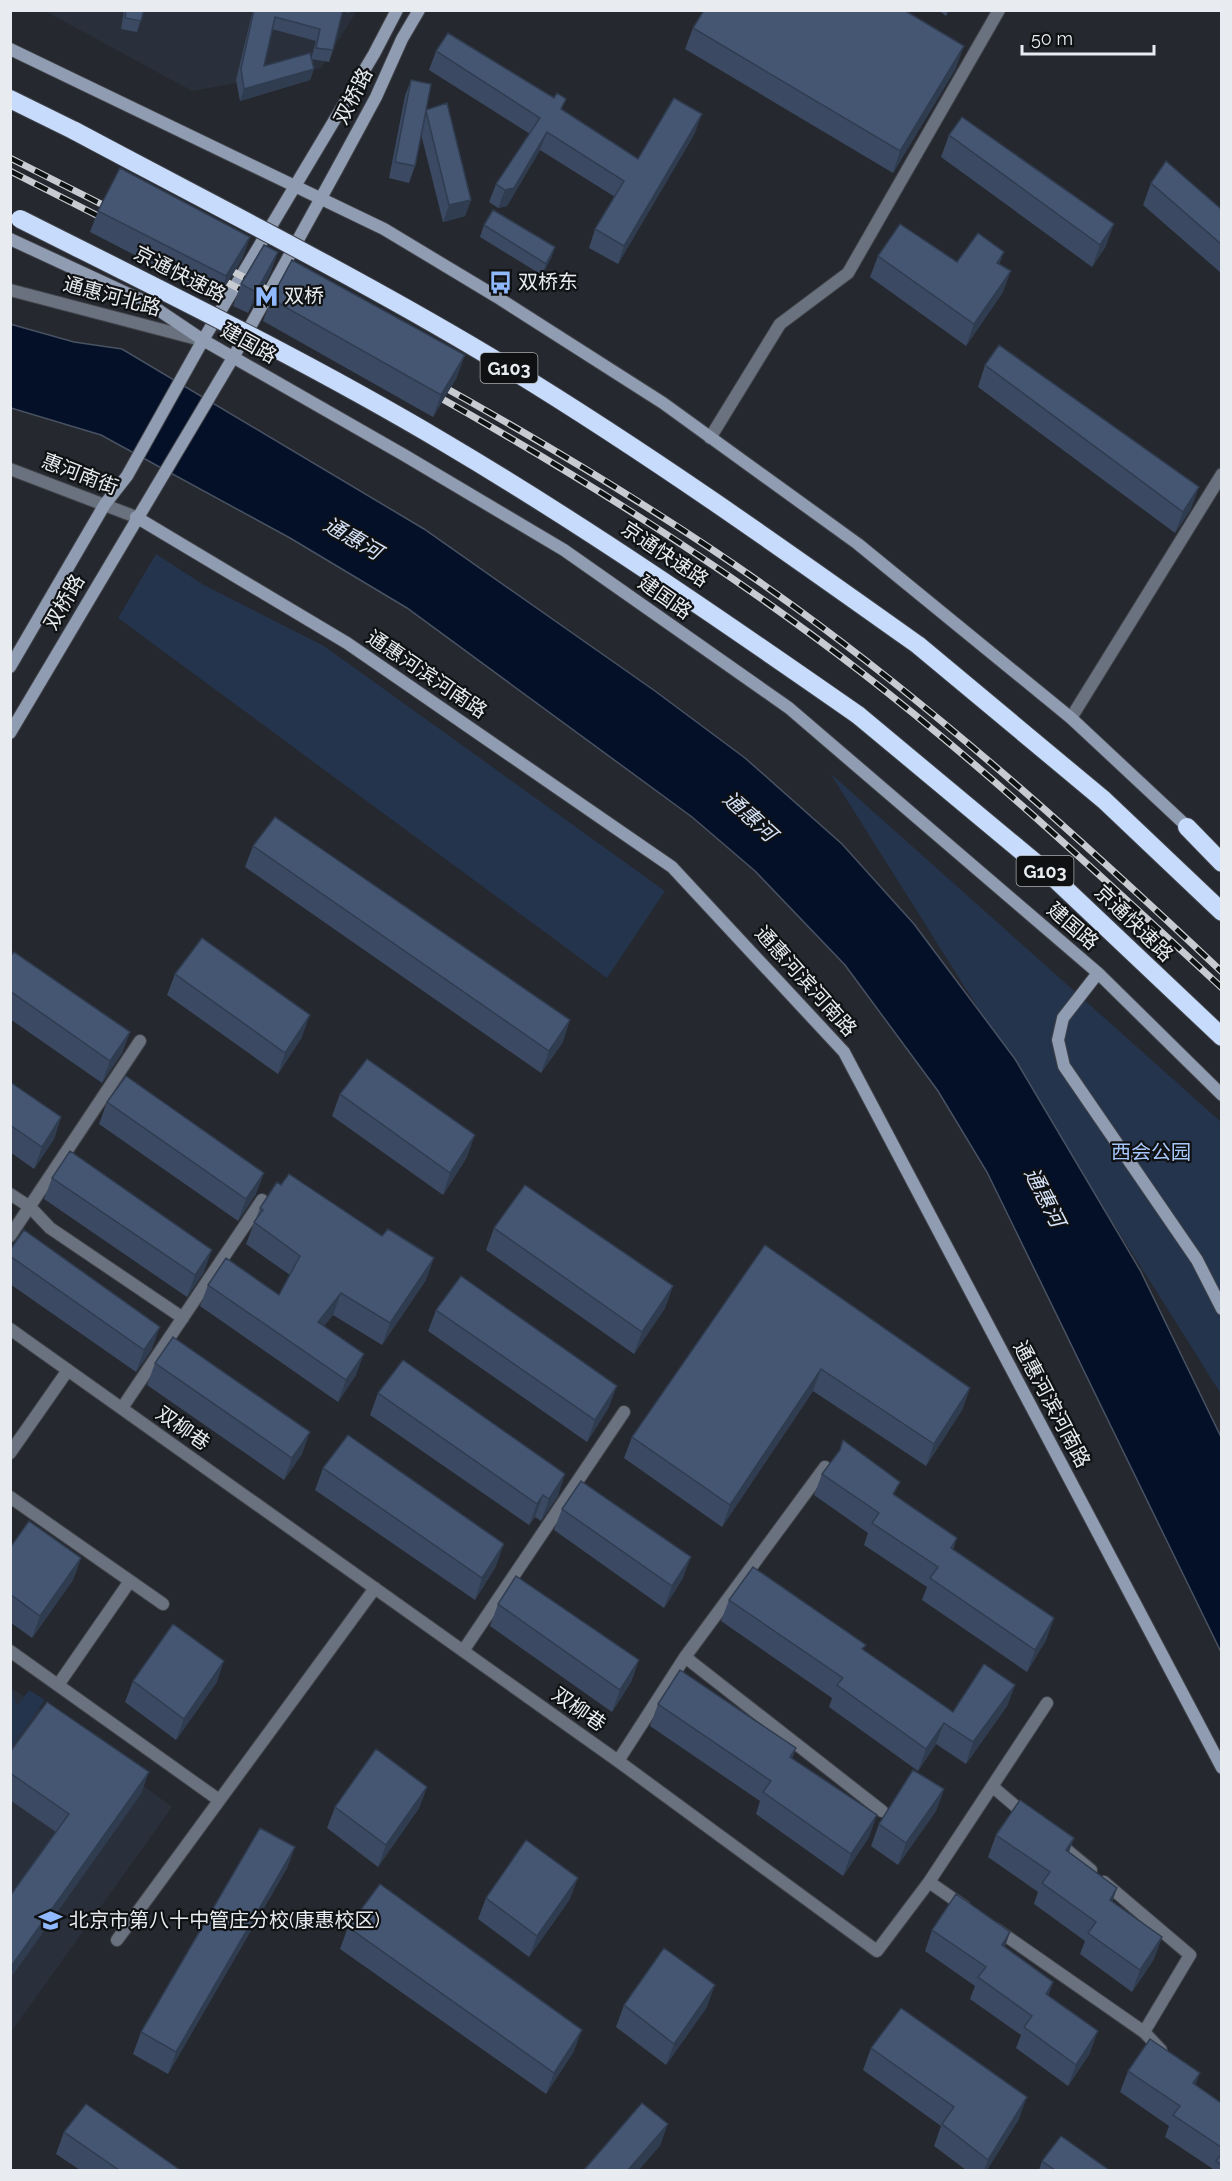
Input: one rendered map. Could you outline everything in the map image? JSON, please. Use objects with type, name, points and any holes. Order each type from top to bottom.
[{"type":"highway","name":"G103","points":[[10,99],[75,131],[324,264],[505,366],[747,523],[918,645],[1104,800],[1221,912]]},
{"type":"highway","name":"京通快速路","points":[[15,217],[285,353],[444,442],[595,534],[858,715],[1055,879],[1221,1037]]},
{"type":"highway","points":[[1186,827],[1221,863]]},
{"type":"main road","name":"双桥路","points":[[10,667],[105,504],[127,476],[203,340],[296,188],[397,10]]},
{"type":"main road","name":"双桥路","points":[[10,733],[136,517],[234,356],[321,200],[419,10]]},
{"type":"main road","points":[[10,49],[384,229],[497,297],[663,403],[858,544],[1071,718],[1186,827],[1221,856]]},
{"type":"main road","name":"建国路","points":[[10,239],[148,303],[203,340],[564,550],[789,708],[1098,972],[1221,1095]]},
{"type":"main road","name":"通惠河滨河南路","points":[[136,517],[347,643],[672,867],[844,1052],[1221,1768]]},
{"type":"main road","points":[[1098,972],[1064,1018],[1058,1040],[1064,1066],[1197,1260],[1221,1309]]},
{"type":"street","points":[[710,438],[780,324],[848,273],[999,10]]},
{"type":"street","name":"通惠河北路","points":[[10,290],[203,340]]},
{"type":"street","name":"惠河南街","points":[[10,469],[136,517]]},
{"type":"street","points":[[1071,718],[1221,474]]},
{"type":"street","points":[[10,1236],[140,1041]]},
{"type":"street","points":[[10,1194],[30,1207],[50,1228],[183,1318]]},
{"type":"street","points":[[122,1408],[262,1200]]},
{"type":"street","name":"双柳巷","points":[[10,1329],[618,1761],[877,1951],[929,1882],[1047,1702]]},
{"type":"street","points":[[10,1453],[68,1370]]},
{"type":"street","points":[[463,1651],[624,1412]]},
{"type":"street","points":[[618,1761],[685,1658],[825,1467]]},
{"type":"street","points":[[10,1497],[163,1604]]},
{"type":"street","points":[[58,1684],[130,1581]]},
{"type":"street","points":[[117,1940],[375,1588]]},
{"type":"street","points":[[10,1651],[219,1800]]},
{"type":"street","points":[[685,1658],[882,1811]]},
{"type":"street","points":[[993,1787],[1190,1955],[1144,2032]]},
{"type":"street","points":[[929,1882],[1144,2032],[1167,2056]]},
{"type":"shaded area","points":[[45,11],[357,11],[321,68],[192,91]]},
{"type":"shaded area","name":"北京市第八十中管庄分校(康惠校区)","points":[[11,1687],[172,1807],[11,2032]]},
{"type":"green space","points":[[156,554],[204,585],[324,646],[665,891],[607,978],[118,618]]},
{"type":"green space","name":"西会公园","points":[[830,773],[1221,1122],[1221,1394]]},
{"type":"green space","points":[[11,1687],[17,1706],[29,1690],[45,1700],[11,1748]]},
{"type":"water","name":"通惠河","points":[[10,324],[74,342],[122,349],[424,529],[655,691],[745,758],[842,844],[914,924],[1015,1059],[1140,1270],[1221,1437],[1221,1652],[987,1172],[938,1091],[845,965],[755,871],[692,817],[407,608],[290,538],[101,435],[11,408]]},
{"type":"building","points":[[126,10],[144,10],[141,21],[125,18]]},
{"type":"building","points":[[254,10],[343,10],[333,50],[316,48],[320,29],[275,17],[264,66],[310,53],[314,69],[244,89],[241,69]]},
{"type":"building","points":[[704,10],[904,10],[964,46],[900,151],[693,28]]},
{"type":"building","points":[[448,33],[554,98],[557,93],[566,99],[561,109],[638,159],[674,98],[702,114],[624,246],[595,229],[624,181],[547,132],[514,188],[505,190],[496,184],[540,118],[436,51]]},
{"type":"building","points":[[411,80],[431,84],[426,110],[447,103],[471,200],[449,205],[426,111],[415,166],[395,162]]},
{"type":"building","points":[[962,117],[1114,224],[1100,245],[949,135]]},
{"type":"building","points":[[1166,161],[1221,209],[1221,244],[1151,183]]},
{"type":"building","points":[[120,168],[250,237],[226,276],[98,211]]},
{"type":"building","points":[[493,210],[555,247],[546,264],[484,225]]},
{"type":"building","points":[[900,224],[957,262],[978,233],[1004,252],[997,263],[1011,271],[974,324],[878,256]]},
{"type":"building","points":[[264,245],[278,252],[256,292],[241,284]]},
{"type":"building","points":[[292,260],[465,355],[441,395],[271,299]]},
{"type":"building","points":[[999,345],[1199,487],[1183,512],[985,365]]},
{"type":"building","points":[[275,817],[570,1020],[549,1051],[253,846]]},
{"type":"building","points":[[202,938],[310,1015],[285,1053],[175,974]]},
{"type":"building","points":[[14,952],[130,1032],[110,1061],[10,991],[10,957]]},
{"type":"building","points":[[367,1059],[475,1135],[450,1173],[340,1094]]},
{"type":"building","points":[[126,1076],[264,1173],[246,1199],[107,1102]]},
{"type":"building","points":[[10,1082],[61,1117],[42,1147],[10,1125]]},
{"type":"building","points":[[70,1151],[212,1250],[195,1275],[52,1178]]},
{"type":"building","points":[[289,1174],[382,1236],[388,1229],[434,1258],[390,1323],[341,1293],[318,1322],[364,1354],[346,1380],[208,1285],[226,1258],[279,1295],[300,1256],[254,1222],[263,1210],[260,1208],[277,1182],[281,1185]]},
{"type":"building","points":[[525,1185],[673,1286],[642,1332],[494,1228]]},
{"type":"building","points":[[24,1230],[160,1327],[144,1350],[10,1256],[10,1250]]},
{"type":"building","points":[[765,1245],[970,1388],[934,1444],[821,1369],[730,1505],[632,1437]]},
{"type":"building","points":[[461,1276],[617,1386],[595,1420],[436,1310]]},
{"type":"building","points":[[173,1337],[310,1432],[292,1458],[155,1363]]},
{"type":"building","points":[[403,1360],[565,1474],[549,1499],[543,1495],[537,1504],[378,1393]]},
{"type":"building","points":[[348,1435],[504,1544],[482,1578],[323,1468]]},
{"type":"building","points":[[843,1440],[900,1482],[893,1494],[957,1538],[951,1548],[1054,1618],[1035,1650],[930,1578],[938,1567],[872,1523],[879,1513],[822,1474],[840,1450]]},
{"type":"building","points":[[581,1481],[691,1557],[672,1586],[562,1509]]},
{"type":"building","points":[[29,1521],[81,1558],[40,1616],[10,1594],[10,1548]]},
{"type":"building","points":[[753,1567],[866,1645],[862,1649],[953,1712],[984,1664],[1015,1685],[973,1742],[944,1723],[926,1749],[837,1685],[843,1678],[729,1600]]},
{"type":"building","points":[[516,1576],[639,1660],[620,1690],[498,1604]]},
{"type":"building","points":[[173,1624],[224,1661],[184,1719],[133,1681]]},
{"type":"building","points":[[680,1670],[796,1748],[790,1757],[877,1815],[851,1854],[763,1792],[771,1781],[658,1704]]},
{"type":"building","points":[[47,1702],[149,1772],[10,1968],[10,1896],[69,1814],[10,1773],[10,1752]]},
{"type":"building","points":[[376,1749],[427,1787],[386,1845],[335,1807]]},
{"type":"building","points":[[913,1770],[944,1789],[906,1843],[879,1824]]},
{"type":"building","points":[[1020,1800],[1074,1838],[1066,1850],[1117,1888],[1110,1900],[1162,1937],[1140,1970],[1088,1933],[1096,1922],[1042,1883],[1050,1872],[996,1835]]},
{"type":"building","points":[[260,1828],[295,1847],[176,2052],[141,2032]]},
{"type":"building","points":[[526,1840],[578,1878],[537,1936],[486,1898]]},
{"type":"building","points":[[380,1884],[582,2030],[554,2073],[348,1927]]},
{"type":"building","points":[[956,1894],[1010,1932],[1002,1945],[1053,1982],[1046,1994],[1098,2031],[1076,2065],[1024,2027],[1032,2016],[978,1977],[986,1967],[932,1930]]},
{"type":"building","points":[[664,1948],[715,1985],[674,2044],[624,2005]]},
{"type":"building","points":[[901,2008],[1027,2097],[988,2160],[942,2124],[954,2107],[871,2048]]},
{"type":"building","points":[[1150,2039],[1200,2073],[1193,2083],[1221,2103],[1221,2147],[1173,2115],[1180,2106],[1128,2071]]},
{"type":"building","points":[[642,2103],[668,2124],[628,2170],[584,2170]]},
{"type":"building","points":[[86,2104],[180,2170],[119,2170],[64,2132]]},
{"type":"building","points":[[1061,2136],[1109,2170],[1055,2170],[1042,2161]]},
{"type":"building","points":[[1221,2154],[1221,2165],[1216,2161]]},
{"type":"railway","points":[[10,158],[115,211]]},
{"type":"railway","points":[[10,171],[112,223]]},
{"type":"railway","points":[[219,264],[288,301]]},
{"type":"railway","points":[[213,275],[282,311]]},
{"type":"railway","points":[[435,382],[528,435],[664,518],[796,608],[907,693],[1015,783],[1222,972]]},
{"type":"railway","points":[[430,392],[542,456],[651,524],[810,633],[908,709],[1000,786],[1222,988]]},
{"type":"place","name":"双桥东","points":[[500,282]]},
{"type":"place","name":"双桥","points":[[266,296]]},
{"type":"place","name":"北京市第八十中管庄分校(康惠校区)","points":[[51,1920]]}]
